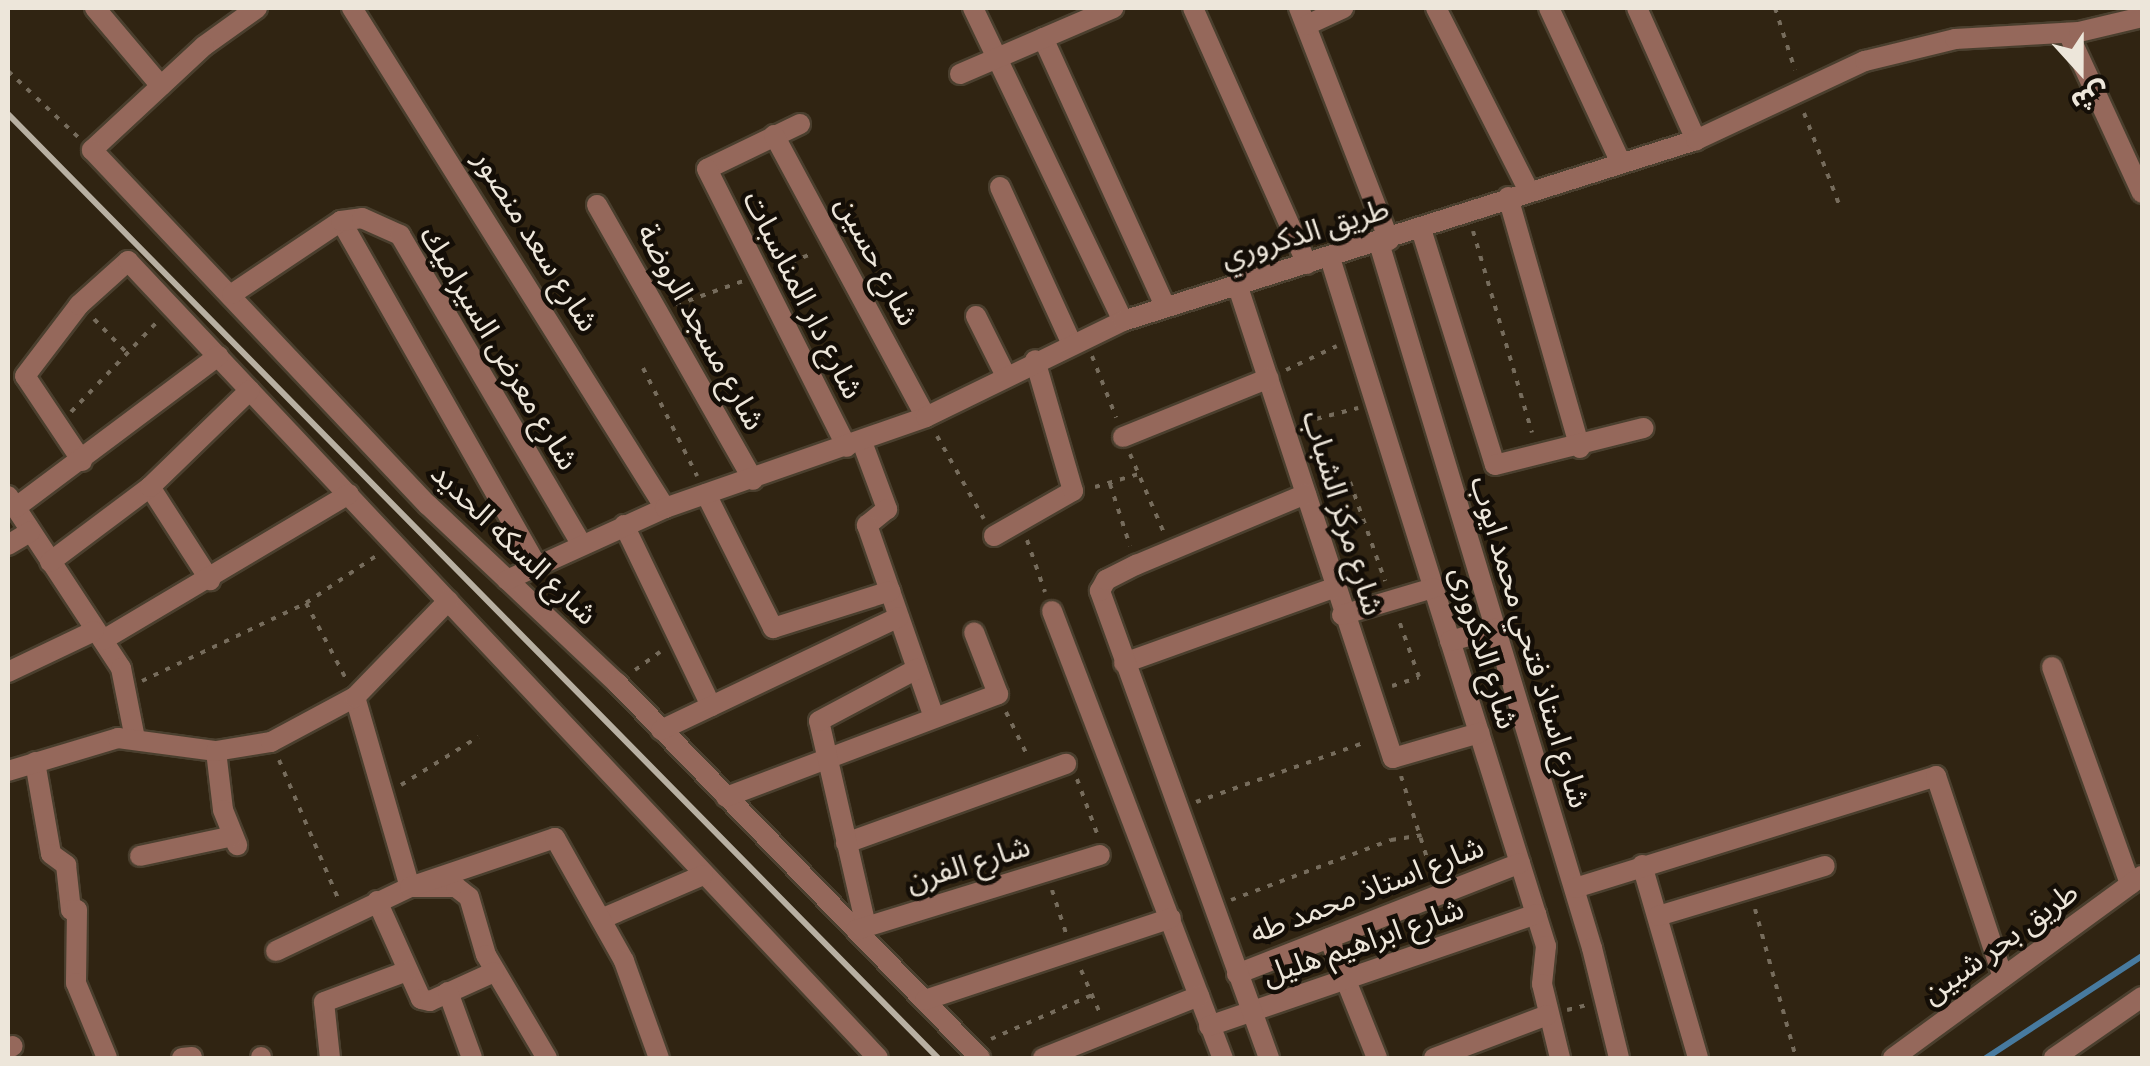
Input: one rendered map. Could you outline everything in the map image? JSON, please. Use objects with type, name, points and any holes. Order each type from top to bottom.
[{"type":"street","points":[[95,8],[161,86]]},
{"type":"street","points":[[92,150],[161,86],[258,8]]},
{"type":"street","name":"شارع سعد منصور","points":[[352,8],[666,508]]},
{"type":"street","points":[[973,8],[1123,320]]},
{"type":"street","points":[[960,74],[1113,8]]},
{"type":"street","points":[[1193,8],[1307,264]]},
{"type":"street","points":[[1303,16],[1343,8]]},
{"type":"street","points":[[1436,8],[1518,193],[1580,448]]},
{"type":"street","points":[[1549,8],[1620,160]]},
{"type":"street","points":[[1636,8],[1696,140]]},
{"type":"street","name":"شارع استاذ فتحي محمد ايوب","points":[[1303,16],[1384,242],[1494,629],[1574,888],[1620,1058]]},
{"type":"street","name":"طريق الدكروري","points":[[507,580],[666,508],[926,417],[1034,360],[1123,320],[1384,242],[1518,193],[1696,140],[1905,50],[1954,39],[2068,33],[2142,17]]},
{"type":"street","points":[[2068,33],[2142,193]]},
{"type":"street","points":[[1043,38],[1165,306]]},
{"type":"street","points":[[774,135],[800,124]]},
{"type":"street","name":"شارع دار المناسبات","points":[[774,135],[707,169],[758,275],[887,509],[867,523],[890,591]]},
{"type":"street","name":"شارع حسين","points":[[774,135],[926,417]]},
{"type":"street","name":"شارع السكه الحديد","points":[[92,150],[507,580],[617,683],[860,928],[975,1053]]},
{"type":"street","points":[[1000,187],[1077,339]]},
{"type":"street","name":"شارع مسجد الروضة","points":[[597,205],[752,480]]},
{"type":"street","name":"شارع معرض السيراميك","points":[[340,222],[362,218],[400,236],[581,544]]},
{"type":"street","points":[[232,294],[340,222],[537,566]]},
{"type":"street","points":[[1421,229],[1489,458],[1500,468],[1643,428]]},
{"type":"street","name":"شارع الدكرورى","points":[[1330,258],[1547,951],[1542,984],[1560,1058]]},
{"type":"street","points":[[82,461],[25,376],[79,305],[130,262],[878,1058]]},
{"type":"street","name":"شارع مركز الشباب","points":[[1238,284],[1342,616],[1394,760]]},
{"type":"street","points":[[976,316],[1006,376]]},
{"type":"street","points":[[136,739],[129,687],[11,502],[82,461],[218,356]]},
{"type":"street","points":[[994,536],[1073,492],[1034,360]]},
{"type":"street","points":[[1124,437],[1268,378]]},
{"type":"street","points":[[50,562],[150,487],[250,390]]},
{"type":"street","points":[[150,487],[210,580]]},
{"type":"street","points":[[8,672],[98,636],[210,580],[349,494]]},
{"type":"street","points":[[706,494],[773,628],[890,591],[934,716]]},
{"type":"street","points":[[1268,1058],[1100,591],[1106,580],[1136,565],[1306,494]]},
{"type":"street","points":[[624,525],[711,706]]},
{"type":"street","points":[[8,545],[30,532]]},
{"type":"street","points":[[1124,663],[1334,588]]},
{"type":"street","points":[[1342,616],[1433,588]]},
{"type":"street","points":[[8,771],[96,741],[136,739],[216,751],[271,742],[355,696],[448,600]]},
{"type":"street","points":[[1052,610],[1223,1058]]},
{"type":"street","points":[[661,730],[899,617]]},
{"type":"street","points":[[1450,640],[1494,629]]},
{"type":"street","points":[[726,797],[998,694],[974,632]]},
{"type":"street","points":[[2052,667],[2136,880]]},
{"type":"street","points":[[860,928],[820,720],[917,669]]},
{"type":"street","points":[[355,696],[387,794],[410,887]]},
{"type":"street","points":[[1394,760],[1479,733]]},
{"type":"street","points":[[140,856],[235,841],[216,751]]},
{"type":"street","points":[[35,762],[51,854],[66,865],[72,911],[77,910],[76,983],[107,1058]]},
{"type":"street","points":[[846,843],[1066,764]]},
{"type":"street","points":[[1574,888],[1746,830],[1936,776],[2003,978]]},
{"type":"street","points":[[276,951],[345,914],[546,837],[562,843],[601,919],[646,1010],[659,1058]]},
{"type":"street","name":"شارع الفرن","points":[[860,928],[1100,855]]},
{"type":"street","name":"شارع استاذ محمد طه","points":[[1237,974],[1520,863]]},
{"type":"street","points":[[1642,865],[1698,1058]]},
{"type":"street","points":[[1658,916],[1825,866]]},
{"type":"street","points":[[601,919],[703,875]]},
{"type":"street","name":"طريق بحر شبين","points":[[1893,1058],[2136,880]]},
{"type":"street","points":[[410,887],[464,891],[494,972],[547,1058]]},
{"type":"street","points":[[377,901],[420,998],[448,992],[494,972]]},
{"type":"street","name":"شارع ابراهيم هليل","points":[[1209,1026],[1536,914]]},
{"type":"street","points":[[925,1000],[1171,918]]},
{"type":"street","points":[[1329,938],[1377,1058]]},
{"type":"street","points":[[330,1058],[324,1002],[407,971]]},
{"type":"street","points":[[448,992],[472,1058]]},
{"type":"street","points":[[1043,1058],[1199,996]]},
{"type":"street","points":[[2054,1058],[2142,997]]},
{"type":"street","points":[[1434,1058],[1547,1016]]},
{"type":"path","points":[[1775,8],[1794,64],[1796,94],[1840,207]]},
{"type":"path","points":[[8,71],[92,150]]},
{"type":"path","points":[[1467,212],[1540,459]]},
{"type":"path","points":[[658,312],[836,245]]},
{"type":"path","points":[[79,305],[130,354]]},
{"type":"path","points":[[60,423],[130,354],[171,306]]},
{"type":"path","points":[[1268,378],[1356,337]]},
{"type":"path","points":[[1077,339],[1124,437]]},
{"type":"path","points":[[643,368],[706,494]]},
{"type":"path","points":[[1285,427],[1376,403]]},
{"type":"path","points":[[926,417],[994,536]]},
{"type":"path","points":[[1136,565],[1110,484],[1138,474],[1172,551]]},
{"type":"path","points":[[1020,521],[1052,610]]},
{"type":"path","points":[[129,687],[306,604],[392,541]]},
{"type":"path","points":[[306,604],[355,696]]},
{"type":"path","points":[[617,683],[680,638]]},
{"type":"path","points":[[998,694],[1036,775]]},
{"type":"path","points":[[1181,808],[1385,736]]},
{"type":"path","points":[[387,794],[478,737]]},
{"type":"path","points":[[271,742],[345,914]]},
{"type":"path","points":[[1394,760],[1422,834],[1437,896]]},
{"type":"path","points":[[1066,764],[1073,768],[1100,855]]},
{"type":"path","points":[[1213,906],[1391,840],[1422,834]]},
{"type":"path","points":[[975,1053],[1092,995],[1072,951],[1045,871]]},
{"type":"path","points":[[1750,888],[1796,1058]]},
{"type":"path","points":[[1547,1016],[1606,1000]]},
{"type":"waterway","points":[[1986,1058],[2142,956]]},
{"type":"railway","points":[[8,114],[938,1058]]}]
